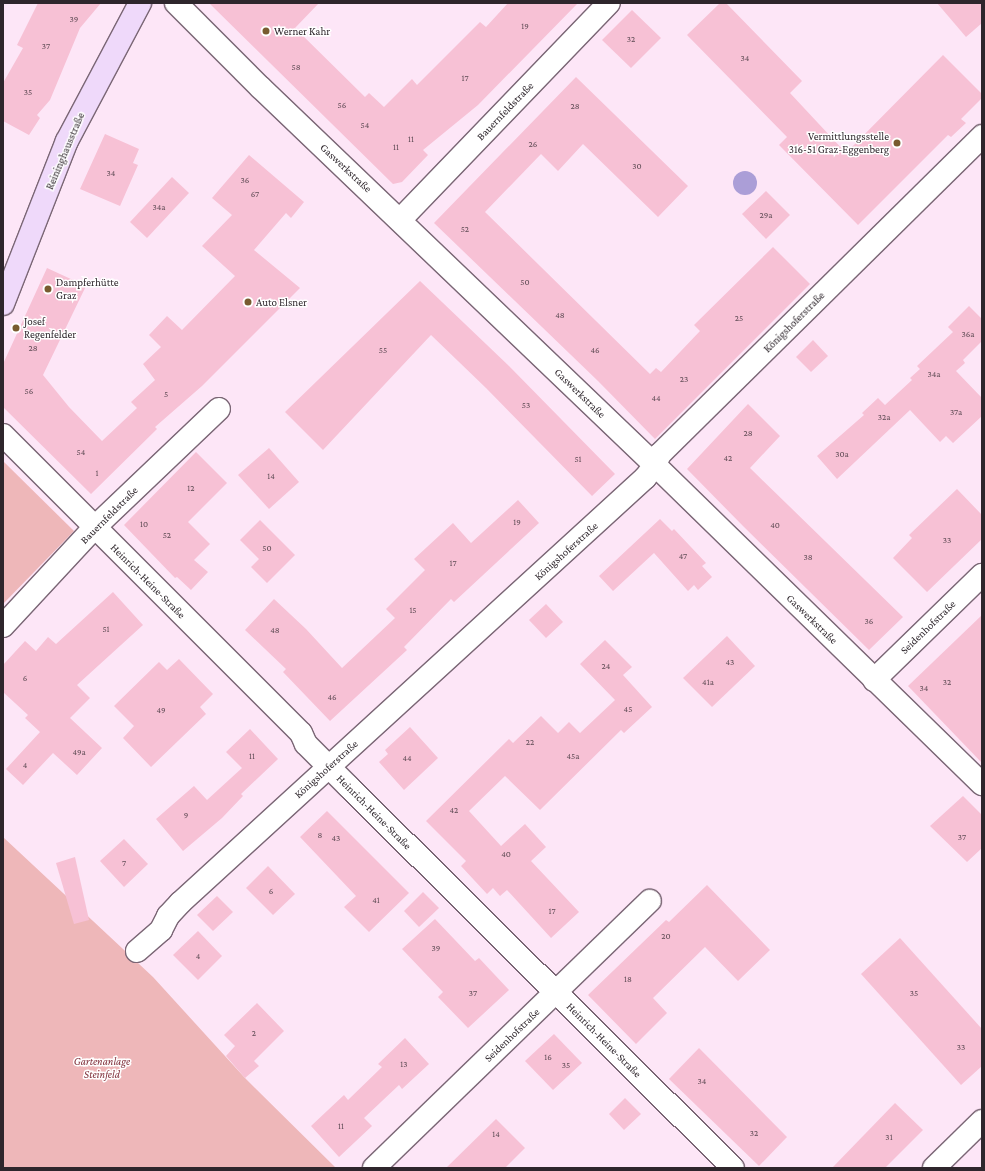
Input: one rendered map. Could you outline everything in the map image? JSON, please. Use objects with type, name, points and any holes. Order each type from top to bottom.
[{"type":"main road","name":"Reininghausstraße","points":[[3,304],[67,141],[140,3]]},
{"type":"street","name":"Gaswerkstraße","points":[[176,3],[260,87],[655,465],[982,784]]},
{"type":"street","name":"Bauernfeldstraße","points":[[400,220],[609,3]]},
{"type":"street","name":"Königshoferstraße","points":[[137,951],[161,930],[168,916],[180,903],[636,486],[655,465],[660,454],[982,136]]},
{"type":"street","name":"Bauernfeldstraße","points":[[3,626],[95,527],[219,409]]},
{"type":"street","name":"Heinrich-Heine-Straße","points":[[3,435],[301,733],[306,744],[555,993],[733,1168]]},
{"type":"street","name":"Seidenhofstraße","points":[[874,680],[982,575]]},
{"type":"street","name":"Seidenhofstraße","points":[[374,1168],[650,901]]},
{"type":"street","points":[[934,1168],[982,1121]]},
{"type":"green space","points":[[3,461],[74,531],[3,604]]},
{"type":"green space","name":"Gartenanlage Steinfeld","points":[[3,837],[153,977],[245,1078],[336,1168],[3,1168]]},
{"type":"shaded area","points":[[745,171],[754,174],[757,183],[754,192],[745,195],[736,192],[733,183],[736,174]]},
{"type":"building","points":[[38,3],[101,3],[80,28],[50,100],[37,115],[40,118],[29,135],[3,121],[3,83],[23,48],[17,45]]},
{"type":"building","points":[[209,3],[319,3],[295,28],[365,97],[369,93],[384,107],[412,79],[417,85],[480,22],[486,27],[508,3],[578,3],[478,105],[423,150],[428,155],[402,182],[393,184]]},
{"type":"building","points":[[720,3],[726,3],[802,81],[790,93],[846,153],[943,55],[982,94],[982,98],[961,119],[966,123],[951,137],[948,135],[858,225],[779,145],[787,137],[687,35]]},
{"type":"building","points":[[937,3],[982,3],[982,23],[966,37]]},
{"type":"building","points":[[632,10],[661,38],[631,68],[602,40]]},
{"type":"building","points":[[576,77],[688,186],[658,217],[583,144],[558,171],[541,154],[485,212],[650,374],[656,368],[661,372],[700,331],[694,325],[773,247],[810,284],[655,439],[598,381],[434,223]]},
{"type":"building","points":[[105,134],[139,149],[133,163],[138,165],[120,206],[80,189]]},
{"type":"building","points":[[249,155],[304,202],[291,218],[286,213],[254,250],[300,288],[202,386],[155,427],[157,429],[91,494],[3,407],[3,364],[47,268],[86,286],[43,375],[69,407],[102,441],[137,408],[131,402],[155,380],[143,364],[161,347],[149,335],[167,316],[182,330],[235,276],[202,246],[232,215],[212,198]]},
{"type":"building","points":[[172,177],[189,193],[147,238],[130,222]]},
{"type":"building","points":[[766,191],[790,215],[766,239],[742,214]]},
{"type":"building","points":[[420,281],[509,366],[615,474],[592,496],[486,388],[431,335],[323,450],[285,412]]},
{"type":"building","points":[[969,306],[982,319],[982,341],[963,360],[965,363],[956,371],[982,398],[982,416],[953,443],[946,436],[940,442],[910,410],[837,479],[817,456],[864,415],[862,413],[878,398],[885,405],[912,380],[910,378],[920,369],[917,366],[953,332],[948,327]]},
{"type":"building","points":[[813,340],[828,356],[811,372],[796,357]]},
{"type":"building","points":[[748,404],[780,436],[750,468],[903,617],[869,650],[687,469]]},
{"type":"building","points":[[269,448],[299,482],[269,509],[238,475]]},
{"type":"building","points":[[196,452],[227,483],[188,522],[210,544],[194,560],[208,572],[191,590],[177,577],[175,578],[124,525]]},
{"type":"building","points":[[957,489],[982,515],[982,539],[927,592],[893,558],[912,538],[909,535]]},
{"type":"building","points":[[518,500],[539,523],[454,602],[451,599],[404,647],[407,650],[330,721],[283,672],[286,669],[245,630],[274,599],[306,629],[342,668],[395,618],[386,609],[425,570],[414,559],[453,523],[471,543]]},
{"type":"building","points":[[660,519],[672,531],[674,529],[706,563],[702,566],[712,577],[698,590],[694,585],[688,591],[654,553],[613,591],[599,576]]},
{"type":"building","points":[[260,520],[295,555],[267,583],[251,567],[259,559],[240,540]]},
{"type":"building","points":[[113,592],[143,625],[77,685],[90,698],[70,718],[102,748],[77,775],[53,753],[23,785],[6,769],[40,732],[25,718],[28,715],[3,692],[3,665],[25,641],[36,651],[48,637],[56,644]]},
{"type":"building","points":[[546,604],[563,622],[546,638],[529,620]]},
{"type":"building","points":[[982,615],[982,763],[908,686]]},
{"type":"building","points":[[727,636],[755,666],[712,707],[683,678]]},
{"type":"building","points":[[605,640],[632,667],[623,675],[652,707],[624,733],[621,730],[540,810],[505,776],[469,811],[501,846],[525,824],[546,847],[531,861],[579,912],[551,938],[507,890],[500,896],[493,888],[487,894],[461,866],[466,861],[426,821],[509,739],[513,743],[541,716],[558,733],[569,722],[580,733],[615,700],[580,664]]},
{"type":"building","points":[[179,659],[213,694],[200,707],[206,714],[151,767],[123,738],[134,726],[114,706],[159,662],[167,670]]},
{"type":"building","points":[[410,727],[438,758],[404,790],[379,762],[388,754],[385,750]]},
{"type":"building","points":[[250,729],[278,759],[241,794],[243,796],[222,818],[183,851],[156,819],[194,786],[207,800],[242,768],[226,752]]},
{"type":"building","points":[[963,796],[982,815],[982,848],[967,862],[930,826]]},
{"type":"building","points":[[327,811],[409,893],[369,932],[344,907],[356,896],[300,837]]},
{"type":"building","points":[[124,839],[148,864],[124,887],[100,861]]},
{"type":"building","points":[[75,857],[89,920],[74,924],[56,863]]},
{"type":"building","points":[[268,866],[295,894],[273,915],[246,888]]},
{"type":"building","points":[[707,885],[770,950],[738,981],[705,947],[653,998],[667,1013],[636,1044],[588,995],[666,920],[669,922]]},
{"type":"building","points":[[423,892],[439,908],[419,927],[404,911]]},
{"type":"building","points":[[217,896],[233,912],[213,931],[197,915]]},
{"type":"building","points":[[435,919],[475,961],[479,958],[509,990],[468,1028],[438,997],[443,992],[402,949]]},
{"type":"building","points":[[198,931],[222,956],[198,980],[173,955]]},
{"type":"building","points":[[900,938],[982,1029],[982,1066],[961,1085],[861,974]]},
{"type":"building","points":[[257,1003],[284,1031],[254,1061],[259,1066],[245,1078],[226,1056],[235,1046],[224,1035]]},
{"type":"building","points":[[554,1034],[582,1063],[553,1090],[525,1061]]},
{"type":"building","points":[[405,1038],[429,1064],[402,1089],[399,1085],[364,1118],[372,1126],[339,1157],[311,1126],[344,1095],[348,1100],[382,1067],[378,1064]]},
{"type":"building","points":[[699,1048],[787,1137],[759,1166],[669,1079]]},
{"type":"building","points":[[625,1098],[641,1114],[624,1130],[609,1114]]},
{"type":"building","points":[[895,1103],[923,1130],[885,1168],[832,1168]]},
{"type":"building","points":[[496,1119],[525,1148],[505,1168],[446,1168]]},
{"type":"place","name":"Werner Kahr","points":[[266,31]]},
{"type":"place","name":"Vermittlungsstelle 316-51 Graz-Eggenberg","points":[[897,143]]},
{"type":"place","name":"Dampferhütte Graz","points":[[48,289]]},
{"type":"place","name":"Auto Elsner","points":[[248,302]]},
{"type":"place","name":"Josef Regenfelder","points":[[16,328]]}]
